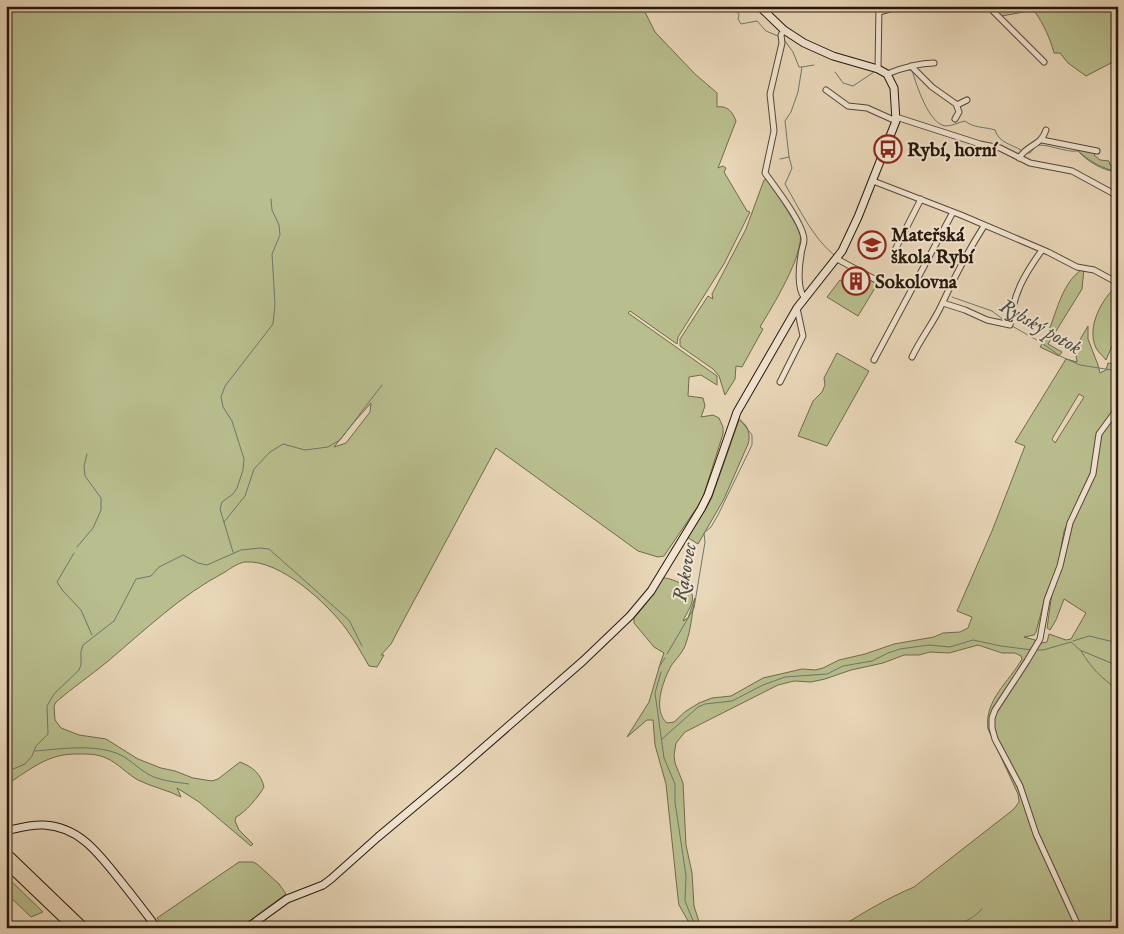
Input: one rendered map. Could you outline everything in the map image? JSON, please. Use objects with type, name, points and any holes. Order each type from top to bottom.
[{"type":"highway","points":[[6,853],[29,881],[74,928]]},
{"type":"highway","points":[[6,863],[84,928]]},
{"type":"main road","points":[[247,928],[284,901],[323,884],[340,872],[583,661],[638,608],[704,504],[735,417],[804,297],[837,259],[854,226],[896,119],[894,88],[887,74],[878,69],[825,53],[804,43],[784,30],[759,6]]},
{"type":"main road","points":[[6,831],[34,825],[44,825],[62,828],[77,835],[100,855],[157,928]]},
{"type":"street","points":[[878,69],[879,9],[902,6]]},
{"type":"street","points":[[988,6],[1044,62]]},
{"type":"street","points":[[784,30],[781,34],[782,43],[770,94],[774,130],[765,173],[801,227],[804,240],[800,258],[800,270],[801,292],[804,297]]},
{"type":"street","points":[[887,74],[904,67],[934,63]]},
{"type":"street","points":[[911,66],[932,87],[957,105],[959,112],[955,119]]},
{"type":"street","points":[[826,90],[848,106],[867,108],[896,119],[980,144],[1000,148],[1030,163],[1072,171],[1118,196]]},
{"type":"street","points":[[957,105],[967,100]]},
{"type":"street","points":[[1042,140],[1046,130]]},
{"type":"street","points":[[1019,158],[1025,149],[1042,140],[1097,151]]},
{"type":"street","points":[[873,180],[954,212],[1077,266],[1094,270],[1118,283]]},
{"type":"street","points":[[896,250],[921,199]]},
{"type":"street","points":[[874,360],[954,212]]},
{"type":"street","points":[[912,357],[943,302],[966,255],[984,226]]},
{"type":"street","points":[[943,302],[987,320],[1010,325],[1016,292],[1042,250]]},
{"type":"street","points":[[837,259],[878,281]]},
{"type":"street","points":[[780,382],[803,336],[797,308]]},
{"type":"street","points":[[1078,928],[1036,834],[1020,786],[996,739],[992,728],[992,718],[995,710],[1040,639],[1047,600],[1060,566],[1070,523],[1093,474],[1099,434],[1118,408]]},
{"type":"green space","points":[[6,6],[639,6],[646,14],[655,32],[695,74],[717,93],[717,107],[727,108],[733,115],[736,121],[718,168],[723,166],[726,168],[724,172],[747,211],[750,212],[724,264],[678,337],[677,344],[630,311],[628,313],[717,376],[717,385],[701,375],[689,377],[688,396],[703,398],[705,406],[701,417],[713,415],[719,418],[723,427],[723,434],[702,500],[664,556],[658,557],[638,551],[496,448],[391,644],[381,655],[384,655],[377,667],[369,666],[339,619],[316,596],[288,575],[259,563],[245,562],[209,581],[178,602],[56,702],[54,706],[55,720],[61,728],[79,735],[106,739],[138,759],[161,768],[193,778],[212,781],[218,779],[240,762],[249,766],[259,775],[264,787],[252,804],[236,817],[235,821],[239,830],[253,844],[251,846],[199,802],[177,788],[181,797],[138,780],[115,763],[100,756],[68,754],[58,756],[40,763],[6,785]],"holes":[[[371,403],[370,412],[346,443],[334,447]]]},
{"type":"green space","points":[[992,6],[1118,6],[1118,64],[1115,61],[1086,76],[1068,63],[1060,53],[1054,53],[1051,42],[1035,12],[1029,11],[1002,16]]},
{"type":"green space","points":[[1075,147],[1096,153],[1094,155],[1100,160],[1109,161],[1110,165],[1118,168],[1118,171],[1107,169],[1095,163]]},
{"type":"green space","points":[[767,179],[798,225],[800,242],[798,253],[786,280],[760,327],[763,329],[742,367],[736,366],[735,379],[725,395],[719,376],[713,369],[680,346],[680,339],[708,296],[713,299],[712,294],[746,229],[764,180]]},
{"type":"green space","points":[[1084,268],[1082,289],[1048,344],[1062,352],[1059,356],[1040,347],[1068,284]]},
{"type":"green space","points":[[868,277],[878,283],[858,316],[827,297],[840,280],[860,289]]},
{"type":"green space","points":[[1118,285],[1118,332],[1106,360],[1097,350],[1093,340],[1094,322],[1106,297]]},
{"type":"green space","points":[[1088,326],[1088,339],[1100,373],[1106,370],[1108,363],[1118,365],[1118,928],[839,928],[876,906],[914,887],[1014,809],[1019,802],[1018,794],[988,729],[988,719],[994,700],[1022,659],[1021,656],[1015,653],[1002,653],[978,645],[949,653],[930,652],[919,655],[904,655],[883,663],[851,670],[825,679],[811,682],[794,681],[778,685],[685,732],[676,743],[674,755],[683,783],[686,845],[692,873],[694,906],[701,928],[692,928],[679,905],[666,784],[655,745],[653,720],[647,720],[627,737],[649,702],[664,653],[654,647],[634,623],[634,618],[663,578],[682,584],[691,592],[693,597],[691,606],[683,621],[688,618],[695,598],[688,638],[682,652],[671,666],[660,695],[660,711],[667,723],[674,722],[699,703],[712,698],[731,696],[763,678],[802,669],[815,670],[839,660],[865,654],[894,644],[934,637],[943,633],[960,632],[968,628],[972,617],[957,611],[992,531],[1025,446],[1015,442],[1066,359],[1077,362],[1075,348]],"holes":[[[1079,394],[1084,397],[1055,443],[1052,439]],[[1085,485],[1089,489],[1075,516],[1052,593],[1047,628],[1050,630],[1056,620],[1064,599],[1086,613],[1071,639],[1066,640],[1049,634],[1047,642],[1036,644],[1035,640],[1024,637],[1034,635],[1036,632],[1046,594],[1058,565],[1064,531]]]},
{"type":"green space","points":[[837,353],[869,371],[827,446],[798,436],[813,401],[822,392],[825,385],[824,378]]},
{"type":"green space","points":[[739,420],[745,424],[748,430],[748,444],[724,499],[698,544],[687,537],[712,497]]},
{"type":"green space","points":[[239,862],[253,862],[257,864],[279,884],[286,894],[240,928],[165,928],[157,918]]},
{"type":"green space","points":[[6,876],[43,912],[31,917],[6,893]]},
{"type":"waterway","name":"Rybský potok","points":[[735,6],[741,24],[757,21],[766,31],[778,36]]},
{"type":"waterway","name":"Rybský potok","points":[[785,41],[793,52],[799,67],[802,67],[798,92],[791,112],[785,121],[792,168],[785,184],[819,240],[834,255]]},
{"type":"waterway","points":[[802,67],[814,65]]},
{"type":"waterway","points":[[906,70],[912,70],[924,103],[934,119],[940,124],[948,126],[965,121],[976,126],[995,130],[999,138],[1021,150]]},
{"type":"waterway","points":[[835,72],[843,83],[853,86],[874,72]]},
{"type":"waterway","points":[[1027,153],[1030,153],[1039,145],[1078,151],[1096,165],[1118,172]]},
{"type":"waterway","points":[[780,159],[789,157]]},
{"type":"waterway","points":[[233,552],[220,509],[222,502],[233,494],[237,488],[243,470],[244,459],[232,421],[223,407],[221,397],[225,386],[273,324],[275,304],[272,254],[280,235],[279,225],[272,210],[271,199]]},
{"type":"waterway","name":"Rybský potok","points":[[952,297],[992,311],[1005,321]]},
{"type":"waterway","name":"Rybský potok","points":[[1012,326],[1060,356],[1080,365],[1118,371]]},
{"type":"waterway","points":[[224,522],[245,496],[254,469],[270,452],[283,444],[305,450],[328,447],[340,440],[382,385]]},
{"type":"waterway","name":"Rakovec","points":[[667,654],[694,608],[705,542],[704,533],[711,527],[718,515],[752,445],[752,435],[738,417]]},
{"type":"waterway","points":[[77,547],[93,528],[101,510],[101,498],[85,476],[84,466],[87,454]]},
{"type":"waterway","points":[[6,772],[25,764],[32,756],[36,746],[48,734],[47,706],[54,694],[79,670],[83,645],[114,621],[136,579],[151,576],[159,567],[183,555],[198,563],[207,565],[241,550],[269,549],[349,620],[362,646]]},
{"type":"waterway","points":[[74,553],[57,582],[81,610],[92,635]]},
{"type":"waterway","points":[[1073,641],[1089,636],[1118,643]]},
{"type":"waterway","points":[[662,739],[698,707],[705,704],[732,701],[763,685],[785,677],[827,674],[843,666],[872,661],[900,649],[929,645],[950,647],[973,640],[1032,650]]},
{"type":"waterway","points":[[1036,650],[1043,650],[1071,642],[1080,650],[1118,666]]},
{"type":"waterway","points":[[1081,651],[1097,672],[1118,689]]},
{"type":"waterway","name":"Rakovec","points":[[659,667],[665,658]]},
{"type":"waterway","name":"Rakovec","points":[[661,672],[655,693],[664,758],[675,784],[675,802],[686,876],[685,901],[696,928]]},
{"type":"waterway","points":[[35,751],[76,748],[106,750],[125,757],[152,776],[168,781],[189,784]]},
{"type":"waterway","points":[[906,928],[956,925],[974,917],[982,909]]},
{"type":"place","name":"Rybí, horní","points":[[888,149]]},
{"type":"place","name":"Mateřská škola Rybí","points":[[872,245]]},
{"type":"place","name":"Sokolovna","points":[[856,281]]}]
